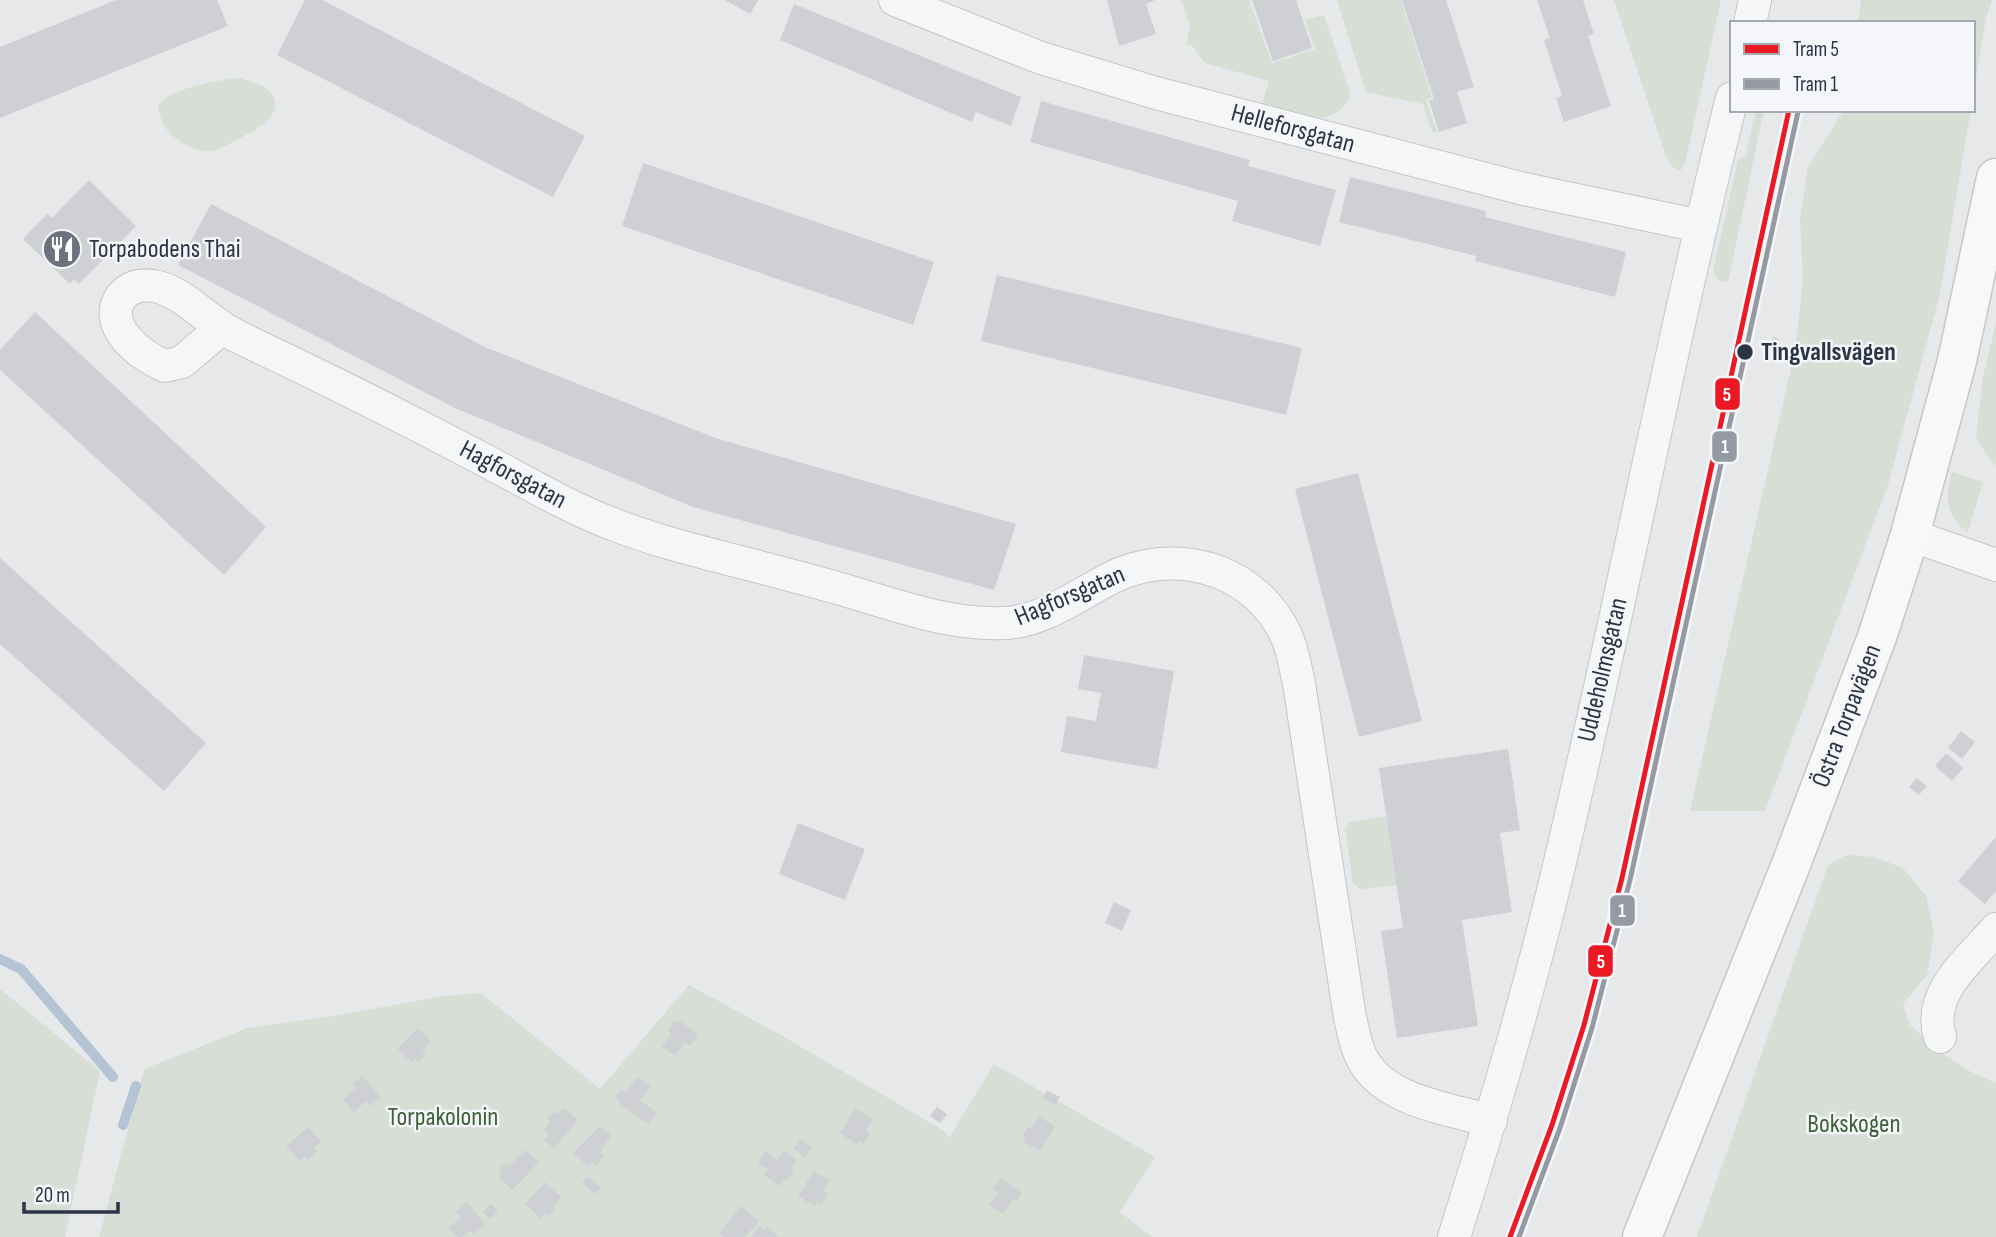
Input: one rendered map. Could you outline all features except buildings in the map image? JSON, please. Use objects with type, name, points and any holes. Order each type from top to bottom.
[{"type":"street","name":"Helleforsgatan","points":[[895,0],[1041,58],[1156,93],[1524,188],[1700,226]]},
{"type":"street","points":[[1750,21],[1755,0]]},
{"type":"street","name":"Uddeholmsgatan","points":[[1454,1237],[1490,1121],[1550,903],[1642,501],[1700,226],[1730,106]]},
{"type":"street","name":"Östra Torpavägen","points":[[1642,1237],[1790,867],[1877,637],[1910,535],[1957,361],[1996,178]]},
{"type":"street","name":"Hagforsgatan","points":[[222,328],[332,381],[559,500],[609,523],[673,544],[955,620],[1007,623],[1027,620],[1122,573],[1144,566],[1192,564],[1212,568],[1231,577],[1264,601],[1287,637],[1293,655],[1350,1018],[1360,1055],[1387,1086],[1408,1097],[1490,1121]]},
{"type":"street","points":[[1910,535],[1996,565]]},
{"type":"street","points":[[1940,1037],[1936,1013],[1940,999],[1948,985],[1996,929]]},
{"type":"green space","points":[[1181,0],[1249,0],[1272,63],[1315,49],[1305,20],[1324,15],[1349,90],[1346,103],[1333,115],[1313,118],[1262,104],[1269,81],[1205,63],[1191,44],[1186,46],[1190,25]]},
{"type":"green space","points":[[1337,0],[1401,0],[1432,97],[1426,100],[1437,132],[1432,132],[1423,104],[1366,92]]},
{"type":"green space","points":[[1614,0],[1721,0],[1685,163],[1681,170],[1672,167],[1666,156]]},
{"type":"green space","points":[[1861,0],[1992,0],[1986,19],[1975,84],[1975,21],[1858,21]]},
{"type":"green space","points":[[240,78],[267,89],[275,99],[273,114],[254,131],[222,148],[205,151],[185,145],[165,127],[158,106],[163,100],[195,86]]},
{"type":"green space","points":[[1756,112],[1764,112],[1728,282],[1718,281],[1713,271],[1738,160],[1745,158]]},
{"type":"green space","points":[[1843,112],[1971,112],[1940,294],[1888,485],[1765,811],[1690,811],[1795,351],[1803,280],[1800,218],[1808,167]]},
{"type":"green space","points":[[1996,323],[1996,465],[1976,438],[1983,377]]},
{"type":"green space","points":[[1952,472],[1983,482],[1968,532],[1951,513],[1948,489]]},
{"type":"green space","points":[[1386,816],[1397,885],[1360,889],[1353,883],[1345,828],[1350,822]]},
{"type":"green space","name":"Bokskogen","points":[[1846,855],[1874,857],[1903,868],[1926,896],[1934,933],[1927,975],[1903,1004],[1910,1025],[1943,1054],[1967,1070],[1996,1083],[1996,1237],[1697,1237],[1828,865]]},
{"type":"green space","name":"Torpakolonin","points":[[689,985],[779,1034],[946,1132],[949,1138],[994,1064],[1155,1157],[1120,1212],[1152,1237],[99,1237],[144,1069],[247,1028],[444,996],[481,993],[600,1089]]},
{"type":"green space","points":[[0,989],[100,1071],[65,1237],[0,1237]]},
{"type":"waterway","points":[[0,959],[21,969],[113,1077]]},
{"type":"waterway","points":[[123,1125],[136,1086]]},
{"type":"tram line","name":"5","points":[[1510,1237],[1552,1125],[1584,1025],[1622,878],[1789,112]]},
{"type":"tram line","name":"1","points":[[1519,1237],[1560,1128],[1592,1028],[1630,880],[1798,112]]},
{"type":"place","name":"Torpabodens Thai","points":[[62,249]]},
{"type":"place","name":"Tingvallsvägen","points":[[1745,352]]}]
